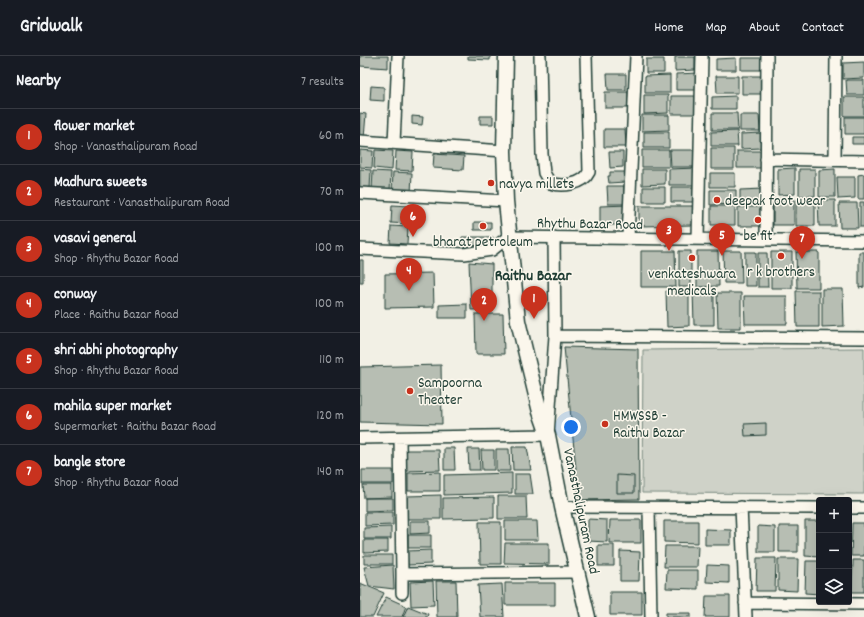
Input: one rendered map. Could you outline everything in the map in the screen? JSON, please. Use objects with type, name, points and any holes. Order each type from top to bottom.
[{"type":"street","points":[[394,143],[398,56]]},
{"type":"street","name":"Vanasthalipuram Road","points":[[506,56],[504,151],[506,201],[508,237],[518,321],[540,412],[548,435],[562,507],[588,617]]},
{"type":"street","points":[[540,56],[542,154],[544,173],[550,183],[565,184],[574,183],[586,177],[588,172],[586,56]]},
{"type":"street","points":[[628,238],[636,56]]},
{"type":"street","points":[[698,239],[702,56]]},
{"type":"street","points":[[766,240],[767,56]]},
{"type":"street","points":[[835,160],[836,56]]},
{"type":"street","points":[[360,141],[504,151]]},
{"type":"street","points":[[766,160],[864,161]]},
{"type":"street","points":[[360,194],[506,201]]},
{"type":"street","points":[[360,249],[464,254],[492,250],[508,237]]},
{"type":"street","name":"Rhythu Bazar Road","points":[[508,237],[864,241]]},
{"type":"street","points":[[360,438],[548,435],[555,336],[554,237]]},
{"type":"street","points":[[555,336],[864,338]]},
{"type":"street","points":[[400,438],[402,594]]},
{"type":"street","points":[[562,507],[816,508]]},
{"type":"street","points":[[741,507],[746,617]]},
{"type":"street","points":[[649,508],[651,617]]},
{"type":"street","points":[[852,508],[864,508]]},
{"type":"street","points":[[402,574],[578,572]]},
{"type":"street","points":[[745,603],[864,604]]},
{"type":"shaded area","points":[[864,348],[864,494],[642,493],[643,350]]},
{"type":"building","points":[[360,56],[388,56],[388,68],[360,66]]},
{"type":"building","points":[[468,56],[490,56],[490,60],[468,59]]},
{"type":"building","points":[[675,57],[695,57],[695,70],[675,71]]},
{"type":"building","points":[[736,58],[736,70],[716,70],[716,59]]},
{"type":"building","points":[[741,58],[761,58],[761,70],[741,70]]},
{"type":"building","points":[[646,59],[664,59],[664,73],[646,73]]},
{"type":"building","points":[[864,62],[864,78],[843,79],[843,63]]},
{"type":"building","points":[[699,73],[699,90],[676,90],[676,74]]},
{"type":"building","points":[[607,74],[626,74],[626,90],[608,90]]},
{"type":"building","points":[[670,75],[670,93],[645,93],[645,76]]},
{"type":"building","points":[[716,76],[738,76],[738,93],[717,93]]},
{"type":"building","points":[[742,76],[762,76],[762,94],[742,94]]},
{"type":"building","points":[[846,80],[864,80],[864,95],[847,95]]},
{"type":"building","points":[[371,86],[384,87],[384,101],[370,100]]},
{"type":"building","points":[[605,92],[628,92],[628,108],[605,108]]},
{"type":"building","points":[[644,95],[668,95],[668,113],[644,114]]},
{"type":"building","points":[[671,96],[695,96],[696,114],[671,114]]},
{"type":"building","points":[[736,96],[736,109],[712,109],[712,97]]},
{"type":"building","points":[[844,97],[864,97],[864,116],[844,116]]},
{"type":"building","points":[[360,113],[366,114],[364,138],[360,137]]},
{"type":"building","points":[[712,113],[737,113],[738,130],[712,130]]},
{"type":"building","points":[[642,115],[669,115],[669,130],[642,131]]},
{"type":"building","points":[[740,115],[759,115],[760,131],[740,131]]},
{"type":"building","points":[[412,116],[423,117],[422,125],[412,124]]},
{"type":"building","points":[[480,116],[493,116],[493,124],[480,124]]},
{"type":"building","points":[[845,117],[864,117],[864,134],[845,134]]},
{"type":"building","points":[[604,129],[625,129],[626,147],[604,147]]},
{"type":"building","points":[[737,131],[738,146],[711,146],[711,132]]},
{"type":"building","points":[[644,132],[669,132],[669,148],[644,148]]},
{"type":"building","points":[[761,133],[761,148],[741,149],[741,134]]},
{"type":"building","points":[[852,137],[864,137],[864,144],[852,144]]},
{"type":"building","points":[[711,148],[734,148],[734,169],[711,169]]},
{"type":"building","points":[[360,150],[373,151],[372,168],[360,167]]},
{"type":"building","points":[[375,150],[393,151],[392,170],[374,168]]},
{"type":"building","points":[[642,150],[669,150],[669,167],[642,167]]},
{"type":"building","points":[[670,150],[697,150],[697,167],[671,167]]},
{"type":"building","points":[[396,151],[413,152],[412,171],[395,170]]},
{"type":"building","points":[[737,151],[763,151],[763,168],[737,168]]},
{"type":"building","points":[[609,152],[623,152],[623,167],[610,168]]},
{"type":"building","points":[[434,154],[464,156],[463,170],[433,168]]},
{"type":"building","points":[[697,168],[697,185],[669,185],[669,169]]},
{"type":"building","points":[[795,168],[795,194],[778,195],[778,169]]},
{"type":"building","points":[[360,169],[371,170],[370,189],[360,188]]},
{"type":"building","points":[[642,169],[665,169],[665,184],[642,185]]},
{"type":"building","points":[[799,169],[815,169],[815,196],[799,196]]},
{"type":"building","points":[[835,169],[835,197],[819,197],[819,170]]},
{"type":"building","points":[[373,171],[391,172],[390,190],[372,190]]},
{"type":"building","points":[[393,172],[412,173],[411,193],[392,192]]},
{"type":"building","points":[[610,172],[625,172],[625,182],[609,183],[608,176],[610,176]]},
{"type":"building","points":[[710,173],[735,173],[735,187],[710,187]]},
{"type":"building","points":[[864,174],[864,199],[858,199],[858,175]]},
{"type":"building","points":[[837,177],[855,177],[855,198],[838,199]]},
{"type":"building","points":[[607,186],[624,186],[624,204],[608,204]]},
{"type":"building","points":[[643,187],[665,187],[665,202],[643,202]]},
{"type":"building","points":[[671,187],[695,187],[695,202],[671,202]]},
{"type":"building","points":[[763,189],[763,205],[740,205],[740,190]]},
{"type":"building","points":[[710,190],[736,190],[736,204],[710,205]]},
{"type":"building","points":[[773,199],[794,199],[794,225],[773,225]]},
{"type":"building","points":[[815,199],[815,226],[796,226],[796,200]]},
{"type":"building","points":[[818,200],[835,200],[835,226],[819,226]]},
{"type":"building","points":[[860,202],[864,202],[864,227],[860,227]]},
{"type":"building","points":[[839,203],[857,203],[858,228],[840,228]]},
{"type":"building","points":[[392,205],[409,206],[408,224],[391,223]]},
{"type":"building","points":[[628,205],[628,225],[600,225],[600,206]]},
{"type":"building","points":[[639,206],[694,206],[694,225],[639,226]]},
{"type":"building","points":[[711,206],[735,206],[735,225],[711,225]]},
{"type":"building","points":[[738,207],[764,207],[764,226],[738,226]]},
{"type":"building","name":"bharat petroleum","points":[[474,222],[491,222],[491,230],[474,230]]},
{"type":"building","points":[[391,226],[408,227],[407,244],[390,243]]},
{"type":"building","points":[[462,237],[493,237],[493,246],[462,246]]},
{"type":"building","points":[[641,251],[675,251],[676,287],[641,287]]},
{"type":"building","points":[[679,251],[691,251],[691,287],[679,287]]},
{"type":"building","points":[[697,251],[718,251],[719,286],[697,287]]},
{"type":"building","points":[[723,251],[741,251],[742,283],[724,283]]},
{"type":"building","points":[[745,252],[756,252],[756,286],[745,286]]},
{"type":"building","points":[[771,252],[792,252],[792,288],[771,288]]},
{"type":"building","points":[[796,252],[819,252],[819,288],[797,288]]},
{"type":"building","points":[[859,252],[864,252],[864,287],[859,288]]},
{"type":"building","points":[[758,253],[767,253],[768,287],[758,287]]},
{"type":"building","points":[[360,260],[363,260],[363,282],[360,282]]},
{"type":"building","points":[[469,262],[492,264],[492,309],[471,310]]},
{"type":"building","points":[[433,273],[434,307],[385,308],[385,274]]},
{"type":"building","points":[[714,289],[714,325],[694,325],[693,290]]},
{"type":"building","points":[[822,289],[843,289],[844,326],[822,327]]},
{"type":"building","points":[[666,291],[689,291],[689,326],[667,327]]},
{"type":"building","points":[[796,291],[819,291],[819,327],[797,327]]},
{"type":"building","points":[[717,293],[741,293],[741,328],[718,328]]},
{"type":"building","points":[[744,296],[787,296],[787,324],[745,324]]},
{"type":"building","points":[[467,304],[467,318],[439,318],[439,305]]},
{"type":"building","points":[[475,314],[503,314],[504,354],[476,354]]},
{"type":"building","name":"HMWSSB - Raithu Bazar","points":[[564,347],[638,349],[639,499],[579,500]]},
{"type":"building","points":[[441,365],[442,424],[360,422],[360,367]]},
{"type":"building","points":[[766,423],[766,435],[745,436],[744,424]]},
{"type":"building","points":[[512,447],[527,447],[531,470],[513,470]]},
{"type":"building","points":[[444,448],[454,448],[455,470],[444,470]]},
{"type":"building","points":[[468,449],[479,449],[480,470],[469,470]]},
{"type":"building","points":[[496,449],[509,449],[510,471],[496,471]]},
{"type":"building","points":[[405,450],[439,450],[440,470],[406,471]]},
{"type":"building","points":[[481,450],[494,450],[494,470],[482,470]]},
{"type":"building","points":[[362,470],[393,470],[393,484],[362,484]]},
{"type":"building","points":[[440,472],[440,491],[408,491],[408,473]]},
{"type":"building","points":[[512,473],[512,493],[444,495],[444,475]]},
{"type":"building","points":[[515,474],[530,474],[533,494],[515,494]]},
{"type":"building","points":[[617,475],[634,476],[634,493],[617,493]]},
{"type":"building","points":[[363,485],[392,485],[392,497],[364,498]]},
{"type":"building","points":[[441,495],[441,519],[407,519],[407,496]]},
{"type":"building","points":[[498,496],[526,496],[527,519],[498,519]]},
{"type":"building","points":[[494,497],[494,518],[443,519],[443,498]]},
{"type":"building","points":[[365,498],[393,498],[393,510],[365,511]]},
{"type":"building","points":[[365,512],[393,512],[393,525],[365,526]]},
{"type":"building","points":[[588,519],[607,520],[607,542],[588,541]]},
{"type":"building","points":[[610,520],[641,520],[641,543],[609,543]]},
{"type":"building","points":[[410,521],[430,521],[430,533],[410,534]]},
{"type":"building","points":[[505,521],[537,521],[538,540],[505,540]]},
{"type":"building","points":[[664,521],[698,521],[698,543],[664,542]]},
{"type":"building","points":[[805,521],[816,521],[816,557],[805,556]]},
{"type":"building","points":[[479,522],[501,522],[501,564],[480,564]]},
{"type":"building","points":[[852,523],[864,523],[864,556],[852,556]]},
{"type":"building","points":[[758,526],[775,527],[775,552],[758,552]]},
{"type":"building","points":[[779,526],[798,526],[798,552],[779,552]]},
{"type":"building","points":[[391,527],[391,539],[364,539],[364,528]]},
{"type":"building","points":[[705,529],[731,530],[731,545],[705,545]]},
{"type":"building","points":[[408,535],[431,535],[431,548],[408,548]]},
{"type":"building","points":[[364,540],[388,540],[388,552],[364,553]]},
{"type":"building","points":[[505,543],[549,543],[549,564],[504,563]]},
{"type":"building","points":[[598,545],[614,545],[614,566],[598,566]]},
{"type":"building","points":[[665,546],[698,546],[697,567],[664,567]]},
{"type":"building","points":[[431,550],[431,564],[408,565],[407,551]]},
{"type":"building","points":[[620,551],[640,552],[639,581],[620,581]]},
{"type":"building","points":[[364,555],[392,555],[392,564],[364,564]]},
{"type":"building","points":[[757,558],[776,558],[775,591],[756,591]]},
{"type":"building","points":[[778,559],[798,559],[797,591],[778,590]]},
{"type":"building","points":[[853,560],[864,560],[864,592],[852,592]]},
{"type":"building","points":[[806,561],[816,561],[816,594],[805,593]]},
{"type":"building","points":[[393,565],[394,589],[369,586],[364,567]]},
{"type":"building","points":[[707,565],[729,566],[729,583],[706,582]]},
{"type":"building","points":[[667,570],[698,570],[698,589],[666,588]]},
{"type":"building","points":[[433,581],[434,605],[411,606],[410,582]]},
{"type":"building","points":[[436,581],[456,581],[457,617],[437,617]]},
{"type":"building","points":[[360,583],[384,593],[373,617],[360,617]]},
{"type":"building","points":[[505,583],[555,583],[555,605],[505,605]]},
{"type":"building","points":[[502,584],[504,617],[480,617],[478,585]]},
{"type":"building","points":[[610,592],[642,592],[642,615],[610,615]]},
{"type":"building","points":[[706,596],[730,596],[730,617],[705,617]]},
{"type":"building","points":[[386,597],[406,606],[402,617],[376,617]]},
{"type":"building","points":[[408,606],[428,614],[427,617],[403,617]]},
{"type":"building","points":[[666,613],[691,613],[691,617],[666,617]]},
{"type":"place","name":"navya millets","points":[[491,183]]},
{"type":"place","name":"deepak foot wear","points":[[717,200]]},
{"type":"place","name":"be fit","points":[[758,220]]},
{"type":"place","name":"bharat petroleum","points":[[483,226]]},
{"type":"place","name":"mahila super market","points":[[413,237]]},
{"type":"place","name":"vasavi general","points":[[669,251]]},
{"type":"place","name":"shri abhi photography","points":[[722,256]]},
{"type":"place","name":"r k brothers","points":[[781,256]]},
{"type":"place","name":"venkateshwara medicals","points":[[692,258]]},
{"type":"place","name":"bangle store","points":[[802,259]]},
{"type":"place","name":"conway","points":[[409,291]]},
{"type":"place","name":"flower market","points":[[534,319]]},
{"type":"place","name":"Madhura sweets","points":[[484,321]]},
{"type":"place","name":"Sampoorna Theater","points":[[410,391]]},
{"type":"place","name":"HMWSSB - Raithu Bazar","points":[[605,424]]},
{"type":"district","name":"Raithu Bazar","points":[[533,274]]}]
